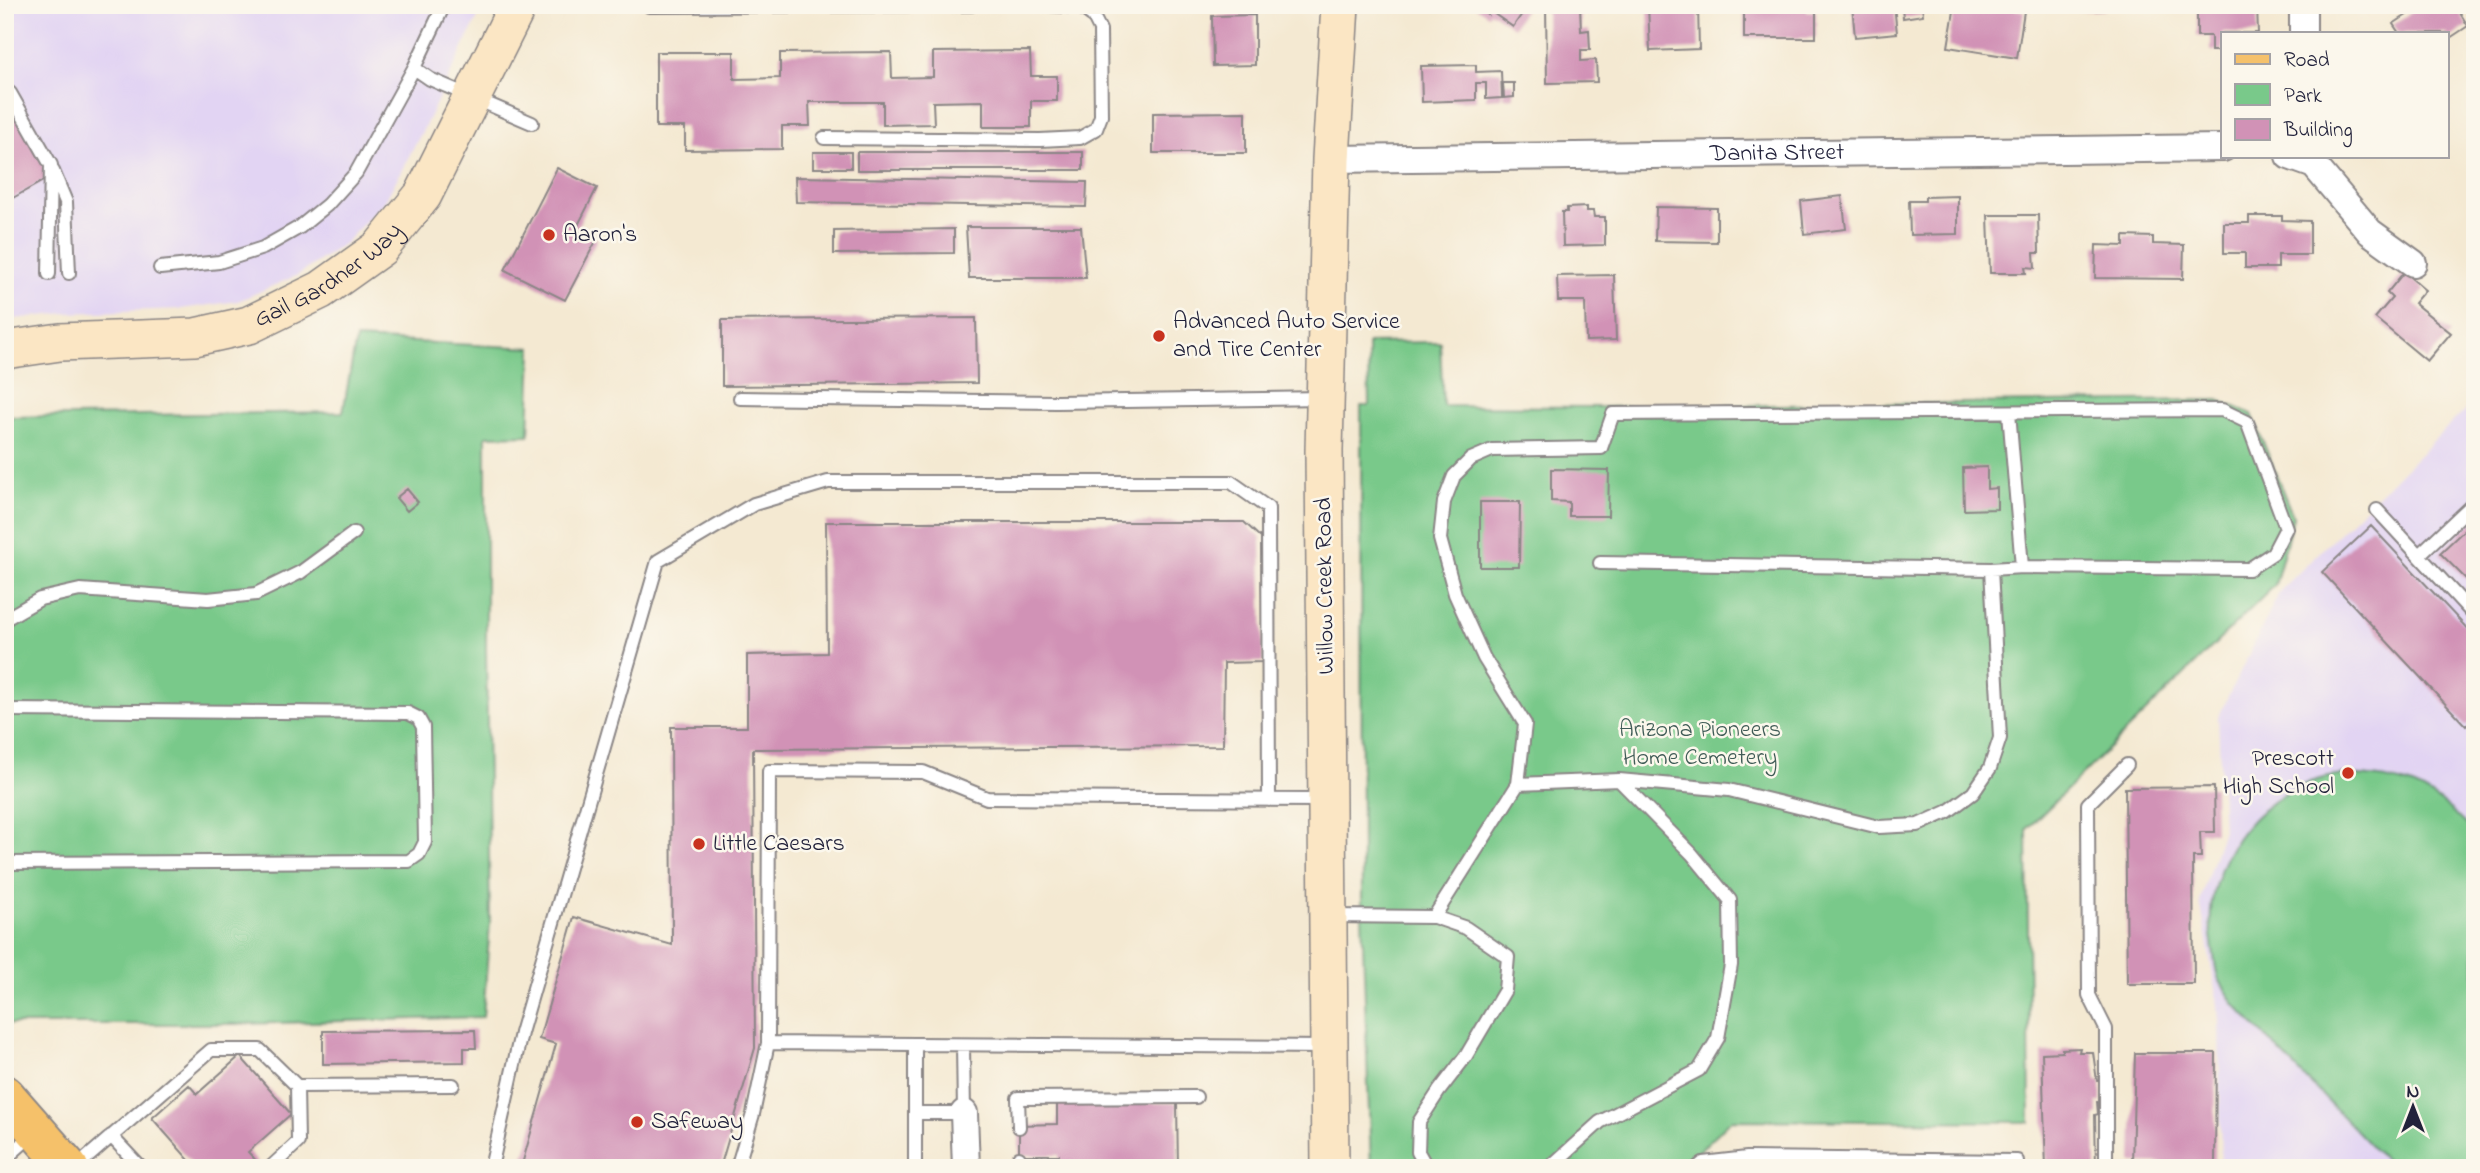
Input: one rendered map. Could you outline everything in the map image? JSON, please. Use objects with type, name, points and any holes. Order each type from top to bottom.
[{"type":"main road","name":"Gail Gardner Way","points":[[5,350],[60,342],[195,337],[249,324],[321,290],[380,248],[423,195],[518,5]]},
{"type":"main road","name":"Willow Creek Road","points":[[1330,1168],[1326,398],[1331,159],[1340,5]]},
{"type":"main road","points":[[15,1110],[69,1168]]},
{"type":"street","points":[[2302,5],[2303,32]]},
{"type":"street","name":"Danita Street","points":[[1331,159],[2221,148]]},
{"type":"street","points":[[2295,158],[2314,165],[2370,232],[2413,264]]},
{"type":"street","points":[[964,1112],[966,1168]]},
{"type":"lane","points":[[160,268],[219,262],[263,248],[300,228],[327,205],[355,173],[414,68],[444,5]]},
{"type":"lane","points":[[649,6],[971,5]]},
{"type":"lane","points":[[824,138],[1053,139],[1080,138],[1096,129],[1101,116],[1100,30],[1093,16],[1081,6],[1049,5]]},
{"type":"lane","points":[[414,68],[430,79],[532,123]]},
{"type":"lane","points":[[5,92],[10,93],[51,165],[66,202],[69,273]]},
{"type":"lane","points":[[50,274],[51,165]]},
{"type":"lane","points":[[740,398],[1057,402],[1326,398]]},
{"type":"lane","points":[[1434,917],[1518,783],[1525,724],[1479,648],[1455,594],[1440,539],[1444,502],[1454,476],[1471,459],[1493,450],[1601,448],[1613,414],[2222,410],[2247,422],[2286,528],[2273,553],[2249,569],[1991,569],[1600,563]]},
{"type":"lane","points":[[2009,412],[2022,567]]},
{"type":"lane","points":[[491,1168],[521,1033],[658,561],[754,504],[828,482],[1231,482],[1268,508],[1269,800]]},
{"type":"lane","points":[[2419,555],[2475,502]]},
{"type":"lane","points":[[2377,510],[2475,616]]},
{"type":"lane","points":[[5,622],[40,599],[80,590],[208,599],[256,594],[301,572],[354,533]]},
{"type":"lane","points":[[1518,783],[1619,780],[1729,790],[1878,827],[1918,825],[1947,812],[1973,793],[1990,768],[2000,738],[1991,569]]},
{"type":"lane","points":[[5,710],[408,713],[418,718],[423,727],[425,842],[419,854],[409,861],[5,863]]},
{"type":"lane","points":[[2106,1168],[2106,1029],[2089,995],[2088,804],[2127,765]]},
{"type":"lane","points":[[737,1168],[753,1114],[768,1043],[769,771],[923,772],[987,798],[1328,800]]},
{"type":"lane","points":[[1549,1168],[1600,1122],[1699,1070],[1718,1038],[1731,965],[1730,900],[1692,854],[1619,780]]},
{"type":"lane","points":[[1328,916],[1434,917],[1465,928],[1508,957],[1505,990],[1466,1056],[1419,1122],[1418,1152],[1427,1168]]},
{"type":"lane","points":[[768,1043],[1329,1047]]},
{"type":"lane","points":[[915,1044],[915,1168]]},
{"type":"lane","points":[[915,1113],[964,1112],[963,1045]]},
{"type":"lane","points":[[75,1168],[211,1050],[261,1050],[297,1086],[298,1143],[270,1168]]},
{"type":"lane","points":[[297,1086],[453,1085]]},
{"type":"lane","points":[[1019,1127],[1018,1098],[1196,1097]]},
{"type":"lane","points":[[5,1160],[15,1110]]},
{"type":"lane","points":[[111,1136],[141,1168]]},
{"type":"lane","points":[[1697,1168],[1703,1163],[1726,1159],[1761,1158],[2017,1161],[2017,1168]]},
{"type":"shaded area","points":[[5,5],[484,5],[385,201],[345,243],[298,275],[238,301],[181,309],[66,313],[5,320]]},
{"type":"shaded area","name":"Prescott High School","points":[[2475,400],[2475,1168],[2221,1168],[2219,1013],[2200,900],[2223,830],[2218,717],[2280,591]]},
{"type":"green space","points":[[356,339],[532,348],[529,435],[486,436],[490,923],[483,1017],[241,1024],[10,1024],[5,1019],[5,417],[343,412]]},
{"type":"green space","name":"Arizona Pioneers Home Cemetery","points":[[1440,342],[1443,406],[1606,407],[2218,400],[2252,414],[2293,517],[2275,585],[2027,829],[2030,1122],[1731,1120],[1682,1168],[1371,1168],[1362,916],[1361,406],[1369,406],[1368,343]]},
{"type":"green space","points":[[2342,775],[2384,779],[2416,788],[2444,805],[2475,833],[2475,1168],[2392,1168],[2235,1005],[2218,977],[2211,923],[2213,897],[2220,872],[2231,849],[2264,809],[2285,794],[2314,781]]},
{"type":"building","points":[[1473,5],[1528,5],[1513,27],[1490,11],[1488,15]]},
{"type":"building","points":[[1546,5],[1580,5],[1581,31],[1589,30],[1590,50],[1581,50],[1581,61],[1596,60],[1597,82],[1547,83]]},
{"type":"building","points":[[1648,5],[1698,5],[1699,49],[1650,51]]},
{"type":"building","points":[[1744,5],[1806,5],[1806,11],[1816,11],[1816,38],[1744,38]]},
{"type":"building","points":[[1852,5],[1894,5],[1897,33],[1855,37]]},
{"type":"building","points":[[1902,5],[1922,5],[1923,15],[1903,18]]},
{"type":"building","points":[[1955,5],[1991,5],[2024,11],[2017,58],[1948,47]]},
{"type":"building","points":[[2073,5],[2105,5],[2105,10],[2073,11]]},
{"type":"building","points":[[2197,5],[2257,5],[2258,32],[2221,32],[2221,51],[2211,51],[2211,36],[2197,36]]},
{"type":"building","points":[[2410,5],[2455,5],[2468,26],[2448,39],[2448,32],[2398,32],[2393,24],[2413,11]]},
{"type":"building","points":[[1255,15],[1255,65],[1213,66],[1212,16]]},
{"type":"building","points":[[1030,51],[1031,76],[1057,76],[1057,101],[1031,101],[1031,127],[983,127],[983,101],[933,102],[934,124],[883,125],[883,102],[809,102],[810,126],[782,126],[782,149],[685,150],[685,127],[656,127],[656,52],[734,52],[734,79],[780,78],[780,53],[891,52],[892,78],[933,77],[933,52]]},
{"type":"building","points":[[1476,65],[1476,72],[1501,71],[1502,98],[1486,99],[1486,83],[1476,83],[1476,100],[1422,102],[1421,66]]},
{"type":"building","points":[[1503,83],[1514,83],[1514,97],[1504,98]]},
{"type":"building","points":[[7,98],[50,177],[11,199],[5,188]]},
{"type":"building","points":[[1246,112],[1246,153],[1153,153],[1153,113]]},
{"type":"building","points":[[813,152],[851,152],[851,168],[813,168]]},
{"type":"building","points":[[857,152],[1083,152],[1083,170],[857,170]]},
{"type":"building","points":[[557,168],[597,188],[576,229],[597,239],[565,300],[505,270]]},
{"type":"building","points":[[795,177],[1087,182],[1086,207],[796,202]]},
{"type":"building","points":[[1842,196],[1846,229],[1804,234],[1801,201]]},
{"type":"building","points":[[1958,196],[1958,234],[1910,235],[1909,201],[1925,201],[1925,197]]},
{"type":"building","points":[[1587,207],[1587,211],[1593,211],[1594,217],[1605,217],[1605,245],[1563,246],[1562,212],[1567,212],[1567,208]]},
{"type":"building","points":[[1656,207],[1717,208],[1717,242],[1655,241]]},
{"type":"building","points":[[1988,215],[2038,215],[2039,253],[2034,253],[2035,268],[2025,267],[2026,273],[1990,273]]},
{"type":"building","points":[[2249,216],[2282,216],[2282,220],[2310,221],[2310,255],[2278,255],[2278,268],[2245,268],[2245,253],[2224,253],[2224,223],[2249,223]]},
{"type":"building","points":[[966,227],[1081,227],[1086,278],[969,278]]},
{"type":"building","points":[[954,229],[954,253],[834,254],[834,231]]},
{"type":"building","points":[[2124,236],[2153,237],[2153,244],[2184,245],[2183,279],[2095,278],[2096,245],[2124,246]]},
{"type":"building","points":[[2404,272],[2425,290],[2414,303],[2451,333],[2427,361],[2375,318],[2392,298],[2387,293]]},
{"type":"building","points":[[1614,275],[1616,340],[1586,341],[1585,301],[1558,301],[1557,276]]},
{"type":"building","points":[[976,318],[977,383],[722,386],[722,320]]},
{"type":"building","points":[[1987,467],[1987,489],[1997,488],[1997,509],[1964,510],[1963,468]]},
{"type":"building","points":[[1551,469],[1609,470],[1608,516],[1569,516],[1569,502],[1551,501]]},
{"type":"building","points":[[407,489],[418,502],[407,511],[396,498]]},
{"type":"building","points":[[1480,502],[1520,502],[1519,567],[1480,567]]},
{"type":"building","points":[[2475,520],[2475,588],[2440,553]]},
{"type":"building","points":[[826,522],[1244,522],[1261,538],[1263,662],[1224,663],[1223,746],[753,749],[755,1048],[720,1168],[521,1168],[556,1044],[539,1039],[574,917],[672,945],[671,727],[747,727],[747,655],[827,653]]},
{"type":"building","points":[[2371,526],[2475,637],[2475,718],[2466,726],[2322,572]]},
{"type":"building","points":[[2214,787],[2215,832],[2200,832],[2201,857],[2193,857],[2194,984],[2127,984],[2125,788]]},
{"type":"building","points":[[475,1030],[476,1048],[464,1048],[464,1062],[323,1064],[323,1031]]},
{"type":"building","points":[[2080,1048],[2079,1052],[2093,1052],[2097,1081],[2101,1081],[2101,1102],[2097,1102],[2098,1114],[2095,1115],[2096,1168],[2046,1168],[2042,1053]]},
{"type":"building","points":[[2135,1053],[2216,1053],[2215,1165],[2132,1163]]},
{"type":"building","points":[[240,1056],[291,1114],[248,1152],[260,1168],[196,1168],[152,1118],[189,1085],[197,1094]]},
{"type":"building","points":[[1177,1103],[1178,1168],[1059,1168],[1059,1155],[1019,1155],[1019,1125],[1057,1124],[1057,1104]]},
{"type":"place","name":"Aaron's","points":[[549,235]]},
{"type":"place","name":"Advanced Auto Service and Tire Center","points":[[1159,336]]},
{"type":"place","name":"Prescott High School","points":[[2348,773]]},
{"type":"place","name":"Little Caesars","points":[[699,844]]},
{"type":"place","name":"Safeway","points":[[637,1122]]}]
